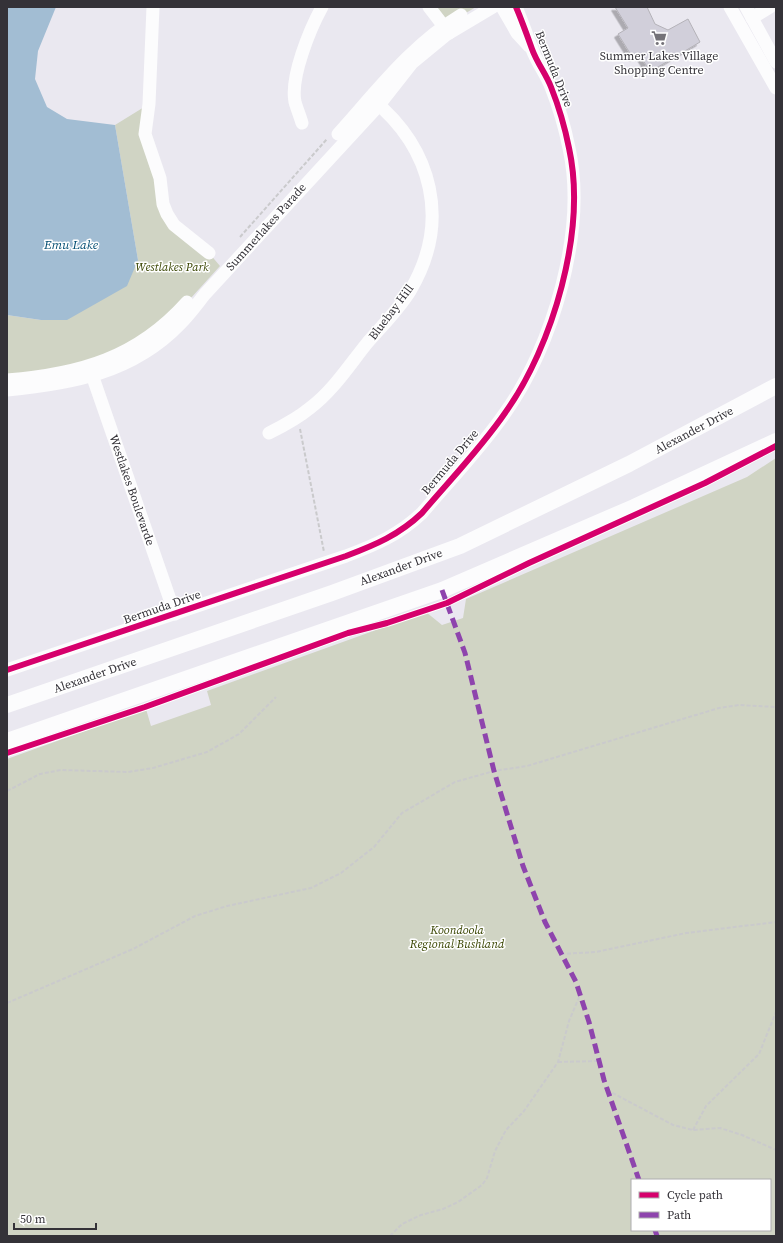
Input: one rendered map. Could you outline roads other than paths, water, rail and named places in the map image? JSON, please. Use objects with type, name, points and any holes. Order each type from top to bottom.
[{"type":"main road","name":"Alexander Drive","points":[[7,705],[332,593],[460,546],[629,464],[776,386]]},
{"type":"main road","points":[[7,741],[442,590],[634,507],[776,441]]},
{"type":"street","points":[[153,7],[149,104],[145,134],[160,178],[163,204],[167,214],[174,225],[209,253]]},
{"type":"street","points":[[302,123],[295,101],[297,75],[311,26],[322,7]]},
{"type":"street","points":[[429,7],[446,29]]},
{"type":"street","name":"Summerlakes Parade","points":[[446,29],[475,7]]},
{"type":"street","name":"Summerlakes Parade","points":[[7,390],[44,387],[90,371],[131,349],[151,336],[170,321],[375,101],[408,56],[425,39],[493,7]]},
{"type":"street","name":"Bermuda Drive","points":[[502,7],[517,33],[532,50]]},
{"type":"street","name":"Bermuda Drive","points":[[7,670],[375,546],[408,527],[460,469],[506,413],[533,368],[552,317],[566,269],[573,233],[574,194],[570,150],[560,113],[551,87],[532,50],[516,7]]},
{"type":"street","points":[[730,7],[776,88]]},
{"type":"street","points":[[738,22],[749,14],[770,7]]},
{"type":"street","points":[[749,14],[776,62]]},
{"type":"street","name":"Bluebay Hill","points":[[269,433],[296,419],[311,408],[329,390],[410,291],[426,259],[432,226],[432,200],[428,178],[412,145],[375,101]]},
{"type":"street","name":"Summerlakes Parade","points":[[7,380],[90,371]]},
{"type":"street","name":"Westlakes Boulevarde","points":[[90,371],[175,614]]},
{"type":"water","name":"Emu Lake","points":[[7,7],[56,7],[38,51],[35,79],[47,107],[67,119],[115,125],[138,260],[127,286],[67,320],[41,320],[7,315]]},
{"type":"place","name":"Summer Lakes Village Shopping Centre","points":[[659,38]]},
{"type":"park label","name":"Westlakes Park","points":[[172,267]]},
{"type":"park label","name":"Koondoola Regional Bushland","points":[[457,937]]}]
